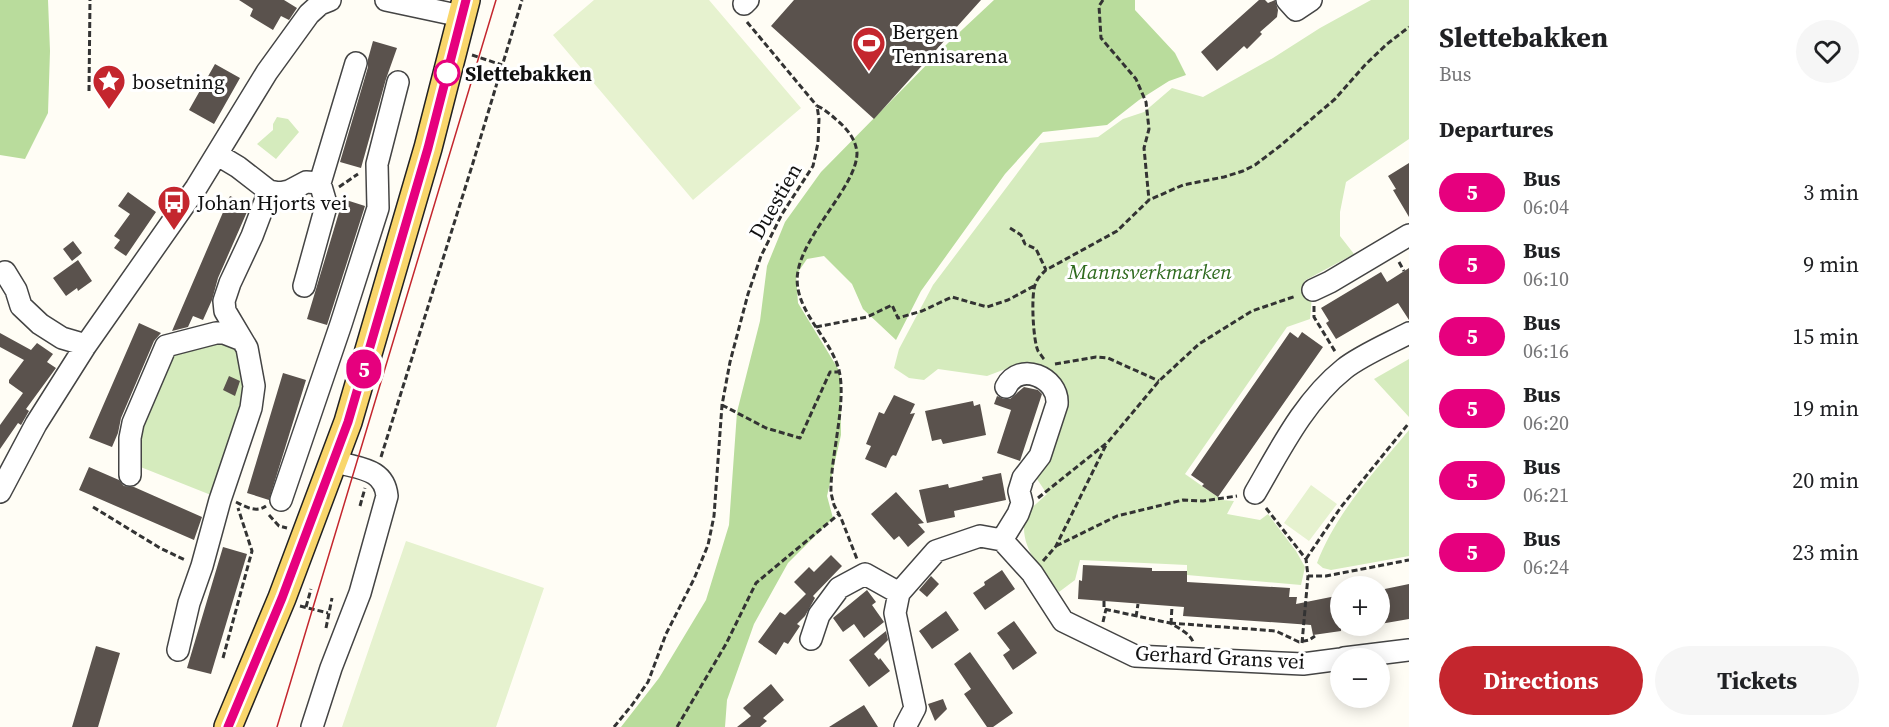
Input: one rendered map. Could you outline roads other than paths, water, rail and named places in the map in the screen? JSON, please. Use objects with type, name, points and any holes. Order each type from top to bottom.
[{"type":"main road","points":[[228,727],[282,598],[334,460],[396,262],[464,8]]},
{"type":"street","points":[[0,492],[36,424],[86,345],[218,155],[267,72],[309,14],[330,0]]},
{"type":"street","points":[[386,0],[464,8]]},
{"type":"street","points":[[304,286],[325,210],[325,200],[320,183],[356,63]]},
{"type":"street","points":[[273,503],[345,313],[378,208],[377,164],[398,82]]},
{"type":"street","points":[[218,155],[269,191],[280,193],[306,182],[320,183]]},
{"type":"street","points":[[177,650],[220,500],[251,408],[254,386],[247,348],[225,311],[224,301],[269,191]]},
{"type":"street","points":[[1313,290],[1409,235]]},
{"type":"street","points":[[5,272],[16,290],[21,306],[50,332],[86,345]]},
{"type":"street","points":[[130,475],[130,438],[133,423],[166,346],[216,333],[224,333],[242,340]]},
{"type":"street","points":[[1255,493],[1291,431],[1322,390],[1345,368],[1409,333]]},
{"type":"street","points":[[905,727],[915,708],[895,613],[899,593],[936,551],[980,536],[1002,540],[1018,514],[1022,503],[1019,491],[1023,478],[1040,456],[1057,404],[1056,389],[1048,382],[1028,373],[1013,378],[1006,387]]},
{"type":"street","points":[[312,727],[331,668],[356,606],[384,513],[386,490],[382,479],[376,473],[334,460]]},
{"type":"street","name":"Gerhard Grans vei","points":[[1002,540],[1032,573],[1063,621],[1135,656],[1303,664],[1330,661]]},
{"type":"street","points":[[811,639],[819,615],[839,588],[865,574],[899,593]]},
{"type":"street","name":"Gerhard Grans vei","points":[[1390,653],[1409,650]]},
{"type":"tram line","points":[[277,727],[496,0]]},
{"type":"place","name":"Bergen Tennisarena","points":[[869,72]]},
{"type":"place","name":"Slettebakken","points":[[447,73]]},
{"type":"place","name":"bosetning","points":[[109,110]]},
{"type":"place","name":"Johan Hjorts vei","points":[[174,231]]},
{"type":"park label","name":"Mannsverkmarken","points":[[1150,271]]}]
